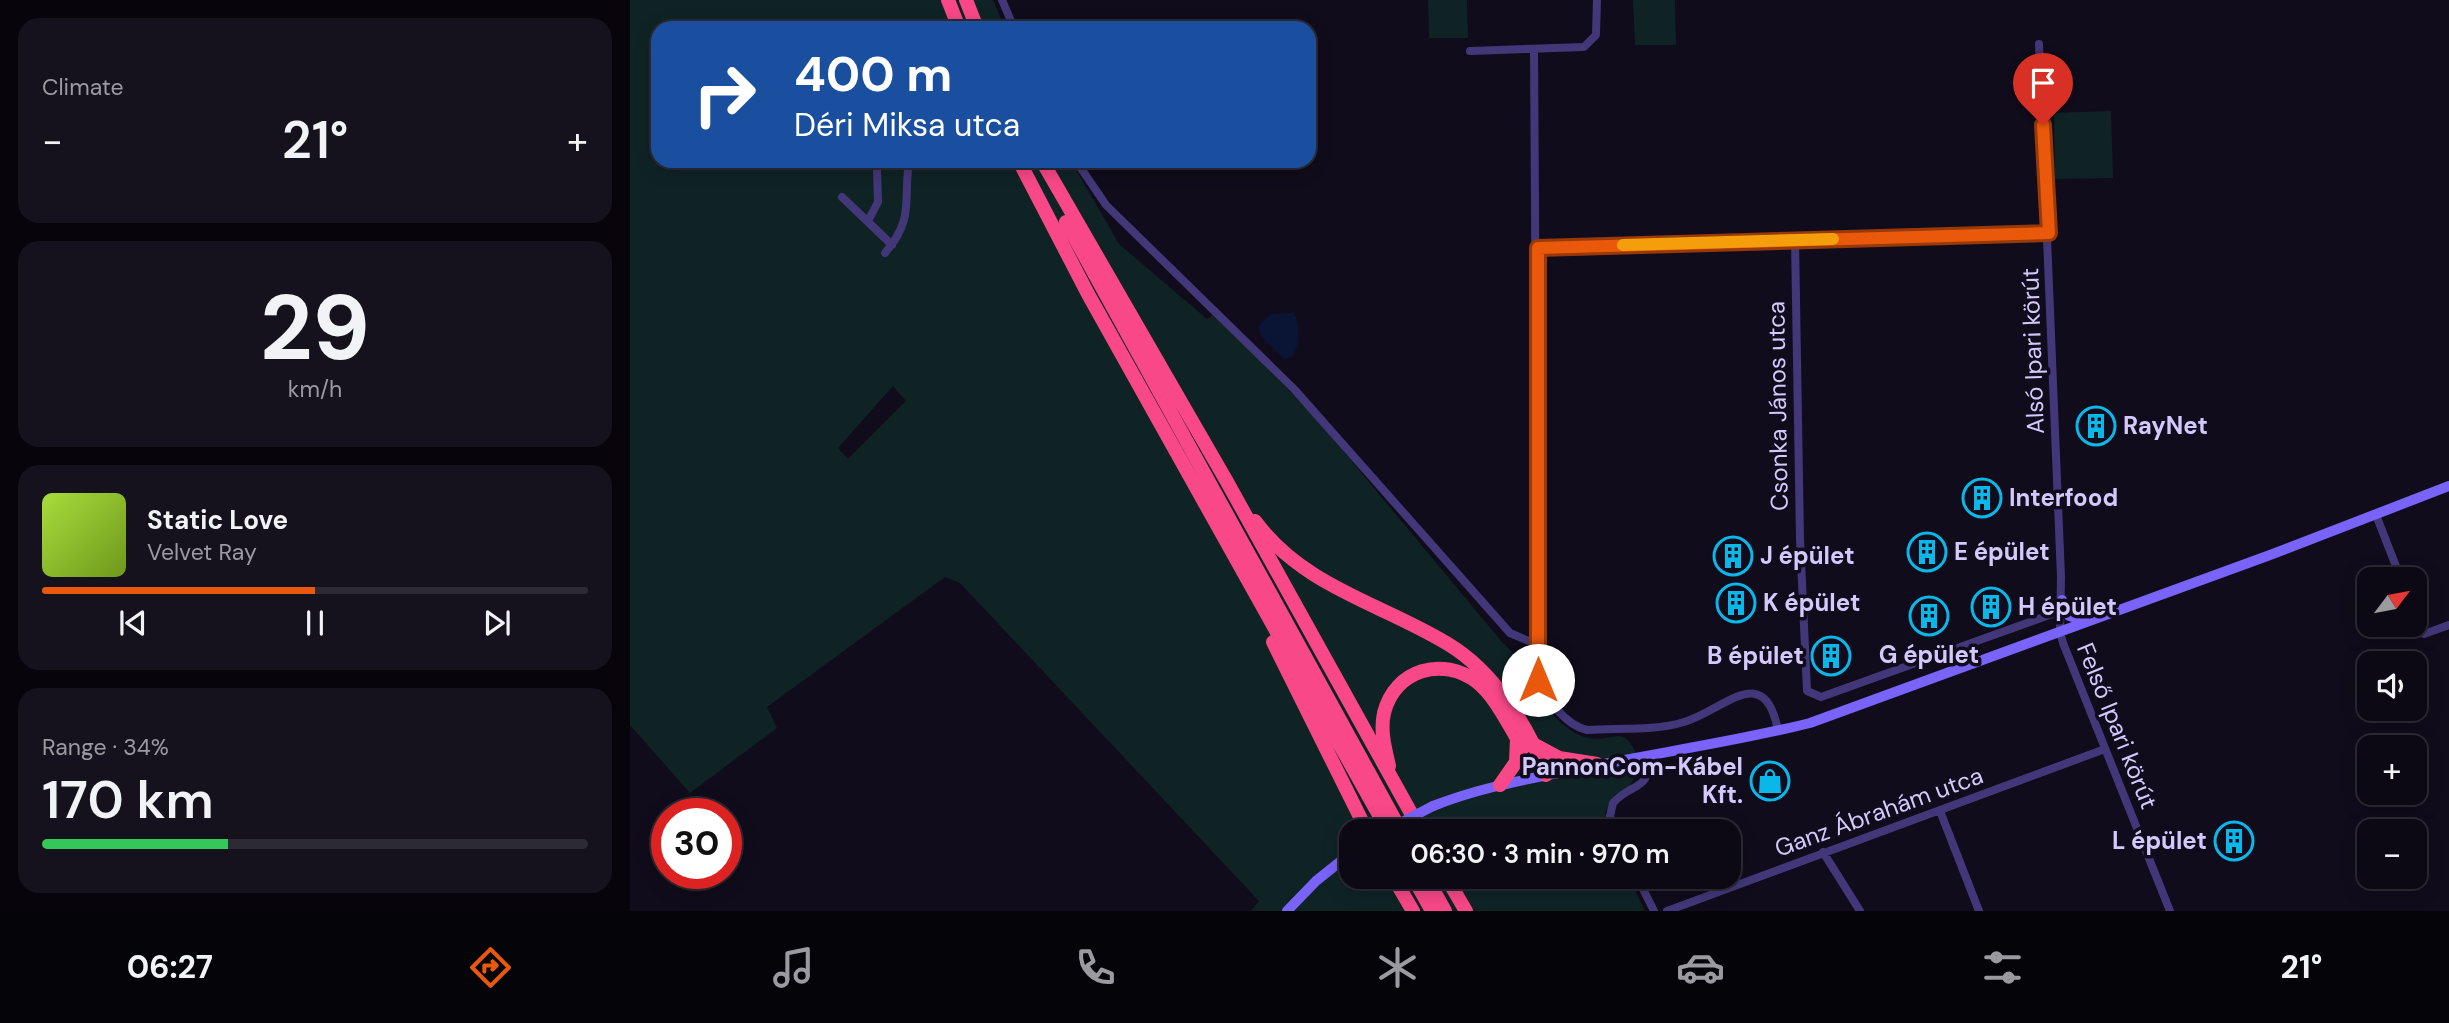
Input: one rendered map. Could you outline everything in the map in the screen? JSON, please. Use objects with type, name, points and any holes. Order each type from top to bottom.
[{"type":"highway","points":[[948,0],[956,21]]},
{"type":"highway","points":[[966,0],[974,21]]},
{"type":"highway","points":[[1023,168],[1088,294],[1379,819]]},
{"type":"highway","points":[[1039,168],[1124,330],[1394,819]]},
{"type":"highway","points":[[1046,168],[1226,480],[1414,819]]},
{"type":"highway","points":[[1226,480],[1270,539],[1307,572],[1353,599],[1432,635],[1472,661],[1495,686],[1523,740],[1559,758],[1597,764]]},
{"type":"highway","points":[[1254,592],[1290,679],[1361,819]]},
{"type":"highway","points":[[1401,797],[1384,747],[1383,720],[1388,702],[1399,684],[1419,671],[1433,668],[1457,670],[1479,683],[1546,775]]},
{"type":"highway","points":[[1500,785],[1516,762],[1523,740]]},
{"type":"highway","points":[[1400,889],[1411,911]]},
{"type":"highway","points":[[1420,889],[1432,911]]},
{"type":"highway","points":[[1433,889],[1445,911]]},
{"type":"highway","points":[[1453,889],[1466,911]]},
{"type":"main road","points":[[1409,819],[1433,806],[1500,785],[1810,723],[2335,531],[2449,486]]},
{"type":"main road","points":[[2062,600],[2071,617],[2090,621]]},
{"type":"main road","points":[[1287,911],[1316,881],[1339,863]]},
{"type":"street","points":[[1002,0],[1011,21]]},
{"type":"street","points":[[1470,51],[1580,48],[1590,44],[1597,30],[1598,0]]},
{"type":"street","name":"Alsó Ipari körút","points":[[2039,44],[2049,233],[2062,600],[2060,632]]},
{"type":"street","points":[[1534,50],[1538,248],[1538,680],[1563,716],[1587,730],[1682,723],[1735,697],[1750,693],[1762,696],[1770,703],[1778,731]]},
{"type":"street","points":[[885,253],[906,219],[909,168]]},
{"type":"street","points":[[1081,168],[1106,205],[1304,399],[1510,633],[1538,645]]},
{"type":"street","points":[[868,221],[878,202],[877,170]]},
{"type":"street","points":[[842,197],[892,245]]},
{"type":"street","points":[[1538,248],[2049,233]]},
{"type":"street","name":"Csonka János utca","points":[[1795,240],[1804,688],[1810,694],[1821,697],[2052,614],[2061,615]]},
{"type":"street","points":[[2376,515],[2396,567]]},
{"type":"street","points":[[2427,633],[2449,625]]},
{"type":"street","name":"Felső Ipari körút","points":[[2060,632],[2170,911]]},
{"type":"street","name":"Ganz Ábrahám utca","points":[[1667,911],[2105,749]]},
{"type":"street","points":[[1611,819],[1613,803],[1644,782],[1650,770],[1648,755]]},
{"type":"street","points":[[1940,811],[1979,911]]},
{"type":"street","points":[[1823,852],[1860,911]]},
{"type":"street","points":[[1643,889],[1654,911]]},
{"type":"green space","points":[[630,0],[993,0],[1002,21],[651,21],[651,168],[1075,168],[1119,244],[1207,319],[1216,313],[1319,422],[1502,642],[1527,667],[1522,678],[1554,716],[1577,734],[1599,739],[1622,737],[1629,741],[1635,750],[1641,767],[1629,787],[1614,795],[1605,813],[1606,819],[1339,819],[1339,889],[1635,889],[1645,911],[1251,911],[1259,901],[960,583],[945,577],[767,707],[777,728],[690,793],[630,725]],"holes":[[[893,386],[906,401],[848,459],[838,448]]]},
{"type":"green space","points":[[1428,0],[1467,0],[1468,38],[1429,38]]},
{"type":"green space","points":[[1633,0],[1675,0],[1676,45],[1635,45]]},
{"type":"green space","points":[[2111,111],[2113,178],[2055,179],[2054,113]]},
{"type":"water","points":[[1294,313],[1298,329],[1297,347],[1292,357],[1284,359],[1261,336],[1258,326],[1271,314]]},
{"type":"slow traffic","points":[[1623,245],[1833,239]]},
{"type":"place","name":"RayNet","points":[[2096,426]]},
{"type":"place","name":"Interfood","points":[[1982,498]]},
{"type":"place","name":"E épület","points":[[1927,552]]},
{"type":"place","name":"J épület","points":[[1733,556]]},
{"type":"place","name":"K épület","points":[[1736,603]]},
{"type":"place","name":"H épület","points":[[1991,607]]},
{"type":"place","name":"G épület","points":[[1929,616]]},
{"type":"place","name":"B épület","points":[[1831,656]]},
{"type":"place","name":"PannonCom-Kábel Kft.","points":[[1770,781]]},
{"type":"place","name":"L épület","points":[[2234,841]]},
{"type":"route","points":[[1538,680],[1538,248],[2049,233],[2043,125]]}]
